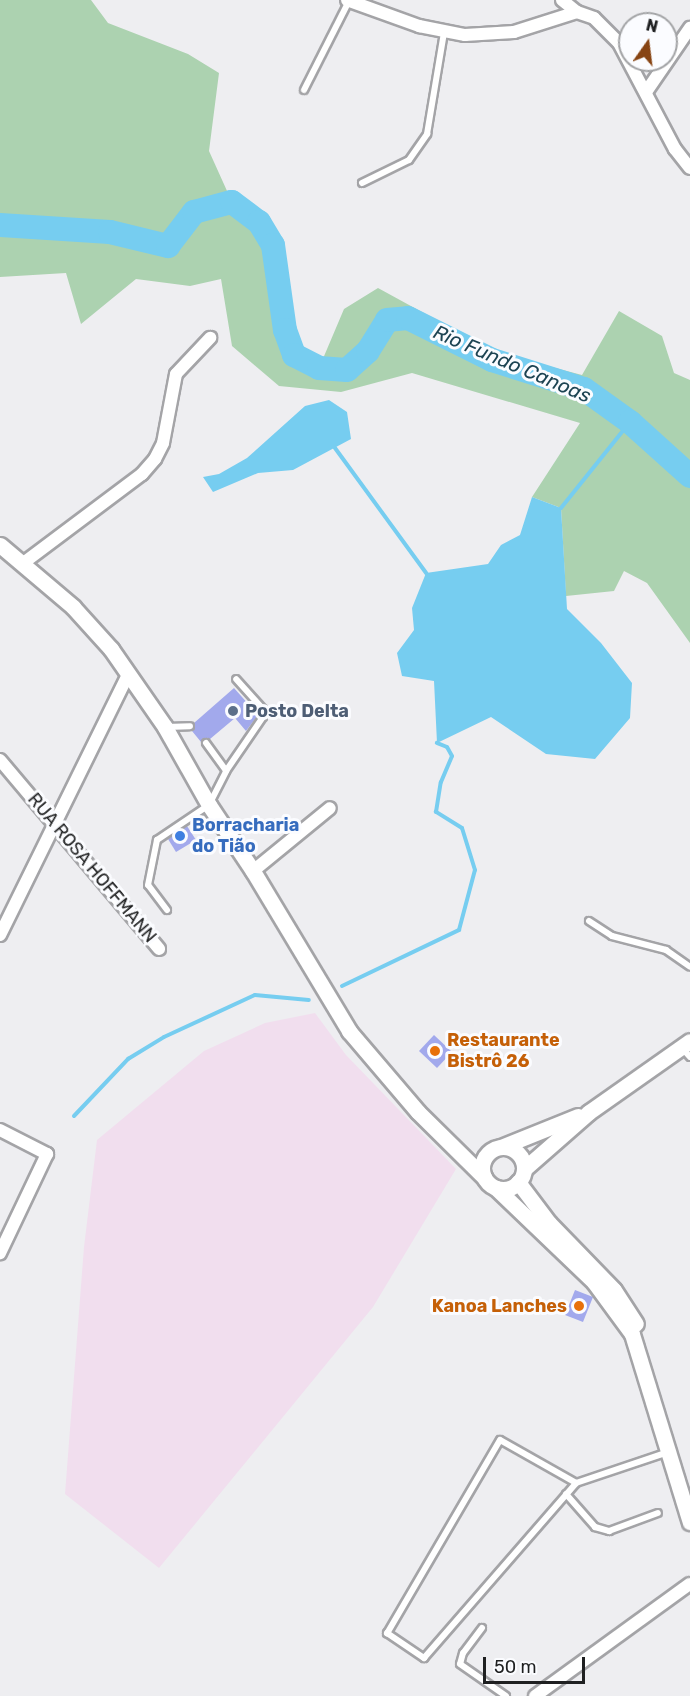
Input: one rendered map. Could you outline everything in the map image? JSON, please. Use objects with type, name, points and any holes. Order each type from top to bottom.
[{"type":"street","points":[[348,0],[444,32],[514,32],[578,12]]},
{"type":"street","points":[[562,0],[607,28],[646,92],[675,149],[690,168]]},
{"type":"street","points":[[646,92],[690,28]]},
{"type":"street","points":[[22,564],[142,474],[155,459],[163,443],[176,374],[210,338]]},
{"type":"street","points":[[0,545],[92,627],[129,673],[165,727],[209,805],[253,871],[349,1031],[449,1145],[594,1282],[621,1316],[643,1364],[690,1522]]},
{"type":"street","points":[[0,935],[129,673]]},
{"type":"street","name":"RUA ROSA HOFFMANN","points":[[0,760],[159,949]]},
{"type":"street","points":[[253,871],[330,808]]},
{"type":"street","points":[[496,1188],[508,1189],[589,1112],[687,1048]]},
{"type":"street","points":[[484,1177],[482,1166],[487,1155],[501,1147],[589,1112]]},
{"type":"street","points":[[0,1130],[47,1154],[0,1253]]},
{"type":"street","points":[[449,1145],[487,1155]]},
{"type":"street","points":[[501,1147],[519,1155],[521,1175],[549,1223],[614,1290],[641,1332],[690,1489]]},
{"type":"street","points":[[535,1696],[690,1584]]},
{"type":"lane","points":[[304,90],[348,0]]},
{"type":"lane","points":[[362,183],[409,160],[427,134],[444,32]]},
{"type":"lane","points":[[167,910],[148,885],[154,847],[164,833],[209,805],[226,771],[264,712],[236,679]]},
{"type":"lane","points":[[165,727],[190,726]]},
{"type":"lane","points":[[206,743],[226,771]]},
{"type":"lane","points":[[589,921],[612,936],[666,950],[690,967]]},
{"type":"lane","points":[[576,1483],[500,1440],[387,1633],[424,1658],[576,1483],[668,1452]]},
{"type":"lane","points":[[566,1494],[595,1527],[609,1531],[658,1513]]},
{"type":"lane","points":[[482,1628],[463,1653],[460,1664],[506,1696]]},
{"type":"shaded area","points":[[315,1013],[346,1055],[456,1169],[373,1307],[159,1568],[65,1494],[84,1247],[97,1140],[204,1051],[265,1023]]},
{"type":"green space","points":[[0,0],[91,0],[108,23],[188,54],[219,73],[209,151],[232,202],[273,245],[285,330],[294,355],[319,368],[344,309],[378,288],[495,352],[582,375],[619,311],[662,336],[674,373],[690,380],[690,643],[647,583],[624,571],[614,591],[566,596],[561,508],[532,497],[580,423],[412,373],[341,392],[279,386],[232,346],[221,279],[190,286],[136,279],[81,324],[66,273],[0,277]]},
{"type":"water","points":[[329,400],[347,412],[351,439],[293,470],[258,473],[213,492],[203,477],[219,474],[247,458],[305,406]]},
{"type":"water","points":[[532,497],[561,508],[567,609],[601,643],[632,683],[630,718],[595,759],[546,754],[491,717],[437,743],[434,681],[402,676],[397,653],[414,630],[412,608],[426,573],[488,564],[501,545],[520,535]]},
{"type":"building","points":[[234,688],[258,715],[246,731],[235,718],[210,739],[201,742],[192,731],[194,723]]},
{"type":"building","name":"Borracharia do Tião","points":[[187,826],[196,840],[176,852],[168,839]]},
{"type":"building","name":"Restaurante Bistrô 26","points":[[434,1035],[452,1052],[437,1068],[419,1051]]},
{"type":"building","name":"Kanoa Lanches","points":[[575,1290],[593,1297],[583,1322],[565,1315]]},
{"type":"waterway","name":"Rio Fundo Canoas","points":[[0,225],[110,232],[168,246],[194,212],[232,202],[259,222],[273,245],[285,330],[294,355],[319,368],[347,370],[368,351],[387,320],[408,318],[492,360],[584,389],[630,422],[690,476]]},
{"type":"waterway","points":[[561,508],[630,422]]},
{"type":"waterway","points":[[335,448],[426,573]]},
{"type":"waterway","points":[[342,986],[459,930],[475,870],[462,828],[436,812],[441,782],[452,756],[447,747],[437,743]]},
{"type":"waterway","points":[[74,1116],[128,1059],[164,1037],[255,995],[309,1000]]},
{"type":"place","name":"Posto Delta","points":[[233,711]]},
{"type":"place","name":"Borracharia do Tião","points":[[180,836]]},
{"type":"place","name":"Restaurante Bistrô 26","points":[[435,1051]]},
{"type":"place","name":"Kanoa Lanches","points":[[579,1306]]}]
